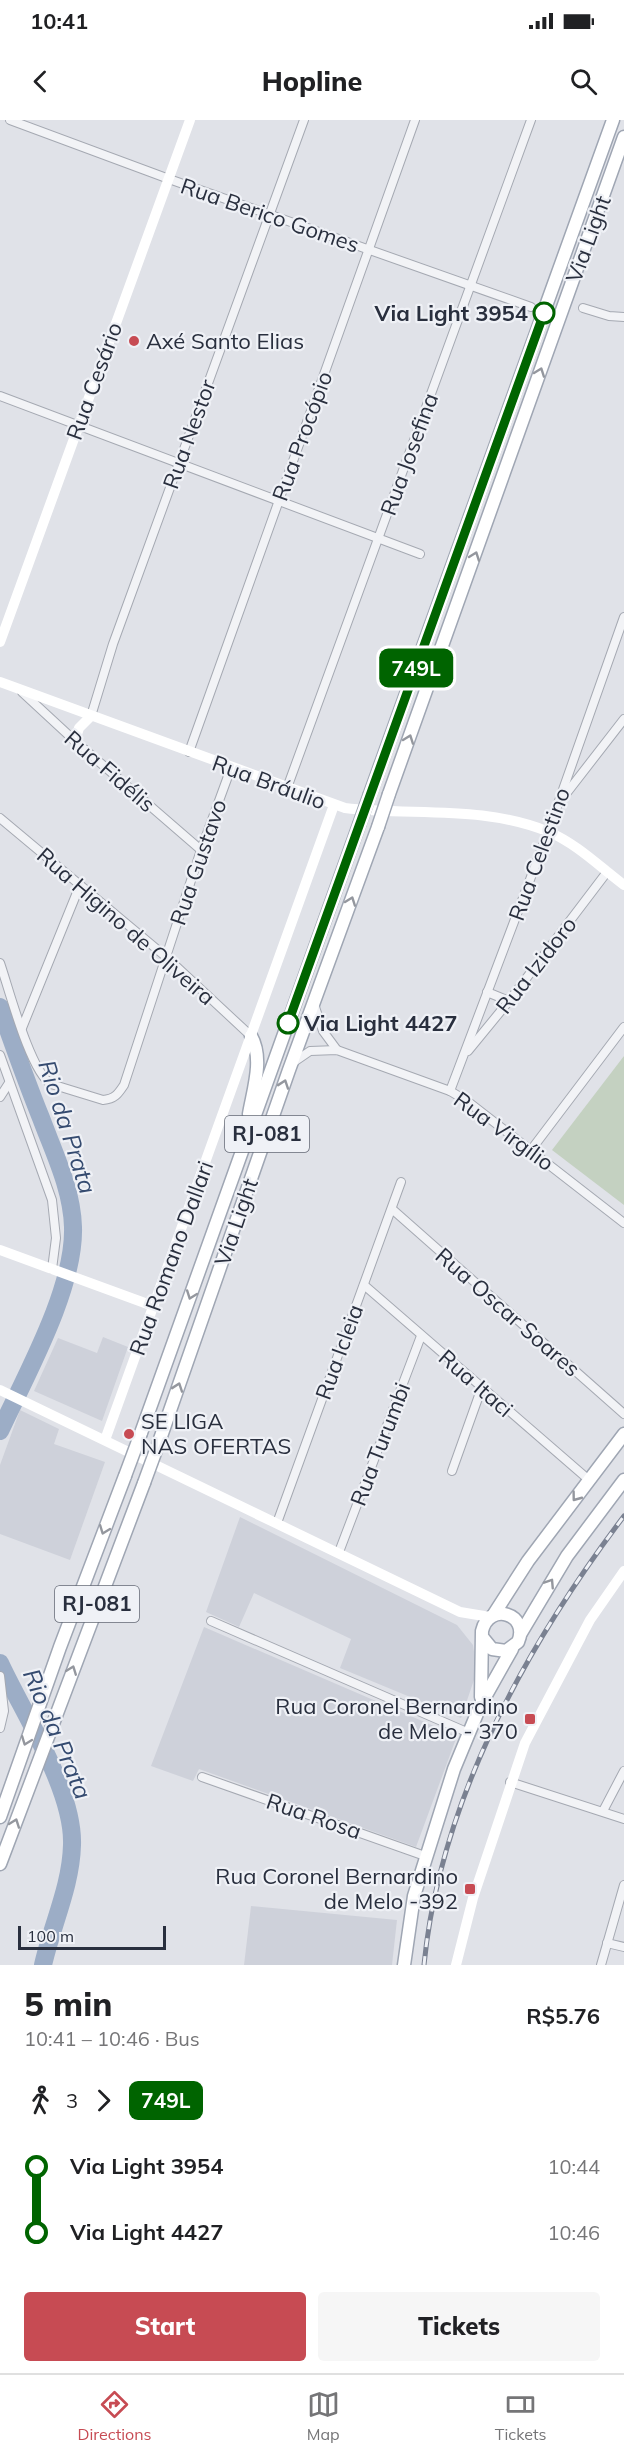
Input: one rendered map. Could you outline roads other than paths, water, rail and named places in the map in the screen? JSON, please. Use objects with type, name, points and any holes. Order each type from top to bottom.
[{"type":"main road","name":"Via Light","points":[[0,1817],[15,1770],[141,1433],[613,120]]},
{"type":"main road","name":"Via Light","points":[[0,1864],[159,1442],[292,1063],[624,137]]},
{"type":"main road","points":[[245,1143],[257,1065],[255,1045],[251,1036]]},
{"type":"main road","points":[[481,1704],[484,1625],[528,1561],[624,1434]]},
{"type":"main road","points":[[404,1965],[414,1896],[425,1856],[481,1704],[567,1556],[624,1480]]},
{"type":"main road","points":[[492,1616],[504,1613],[513,1617],[519,1624],[521,1633]]},
{"type":"main road","points":[[483,1636],[495,1650],[512,1649]]},
{"type":"main road","points":[[0,1801],[10,1785]]},
{"type":"street","name":"Rua Berico Gomes","points":[[10,120],[271,216],[531,307]]},
{"type":"street","name":"Rua Cesário","points":[[0,642],[190,120]]},
{"type":"street","name":"Rua Nestor","points":[[91,716],[113,644],[178,462],[271,216],[304,120]]},
{"type":"street","name":"Rua Procópio","points":[[189,752],[415,120]]},
{"type":"street","name":"Rua Josefina","points":[[287,788],[531,120]]},
{"type":"street","points":[[583,308],[624,317]]},
{"type":"street","points":[[0,396],[78,423],[420,554]]},
{"type":"street","name":"Rua Celestino","points":[[450,1090],[548,832],[624,617]]},
{"type":"street","name":"Rua Bráulio","points":[[0,682],[334,806],[366,812],[484,815],[548,832],[574,847],[624,885]]},
{"type":"street","name":"Rua Fidélis","points":[[20,690],[201,850]]},
{"type":"street","points":[[75,741],[79,728],[91,716]]},
{"type":"street","points":[[557,805],[624,719]]},
{"type":"street","name":"Rua Gustavo","points":[[22,1028],[35,1063],[44,1078],[51,1084],[103,1100],[112,1099],[124,1085],[165,956],[231,768]]},
{"type":"street","name":"Rua Romano Dallari","points":[[105,1440],[334,806]]},
{"type":"street","name":"Rua Higino de Oliveira","points":[[0,818],[165,956],[251,1036]]},
{"type":"street","name":"Rua Izidoro","points":[[463,1056],[509,1001],[607,872]]},
{"type":"street","points":[[22,1028],[80,885]]},
{"type":"street","points":[[0,963],[22,1028]]},
{"type":"street","points":[[487,992],[509,1001]]},
{"type":"street","points":[[314,1004],[323,1031],[337,1050]]},
{"type":"street","points":[[531,1150],[624,1027]]},
{"type":"street","name":"Rua Virgílio","points":[[292,1063],[310,1051],[337,1050],[394,1068],[450,1090],[624,1223]]},
{"type":"street","points":[[0,1054],[52,1200],[56,1238],[56,1270]]},
{"type":"street","points":[[0,1097],[9,1083]]},
{"type":"street","name":"Rua Icleia","points":[[277,1522],[401,1182]]},
{"type":"street","name":"Rua Oscar Soares","points":[[392,1209],[624,1414]]},
{"type":"street","points":[[0,1250],[153,1306]]},
{"type":"street","name":"Rua Itaci","points":[[364,1285],[589,1480]]},
{"type":"street","name":"Rua Turumbi","points":[[339,1552],[421,1336]]},
{"type":"street","points":[[452,1471],[482,1388]]},
{"type":"street","points":[[0,1390],[460,1612],[492,1616]]},
{"type":"street","points":[[456,1965],[473,1898],[510,1782],[525,1743],[590,1620],[623,1573]]},
{"type":"street","points":[[460,1612],[483,1636]]},
{"type":"street","points":[[211,1621],[469,1733]]},
{"type":"street","points":[[0,1676],[4,1690],[4,1711],[0,1728]]},
{"type":"street","points":[[603,1811],[624,1771]]},
{"type":"street","name":"Rua Rosa","points":[[202,1777],[425,1856]]},
{"type":"street","points":[[510,1782],[624,1819]]},
{"type":"street","points":[[601,1965],[624,1885]]},
{"type":"street","points":[[607,1943],[624,1947]]},
{"type":"waterway","name":"Rio da Prata","points":[[0,1007],[62,1171],[73,1227],[72,1251],[58,1304],[0,1431]]},
{"type":"waterway","name":"Rio da Prata","points":[[0,1663],[56,1776],[70,1823],[71,1860],[65,1890],[43,1965]]},
{"type":"railway","points":[[424,1965],[433,1904],[448,1844],[468,1785],[493,1727],[554,1618],[624,1516]]},
{"type":"place","name":"Via Light 3954","points":[[544,313]]},
{"type":"place","name":"Axé Santo Elias","points":[[134,341]]},
{"type":"place","name":"Via Light 4427","points":[[288,1023]]},
{"type":"place","name":"SE LIGA NAS OFERTAS","points":[[129,1434]]},
{"type":"place","name":"Rua Coronel Bernardino de Melo - 370","points":[[530,1719]]},
{"type":"place","name":"Rua Coronel Bernardino de Melo -392","points":[[470,1889]]}]
